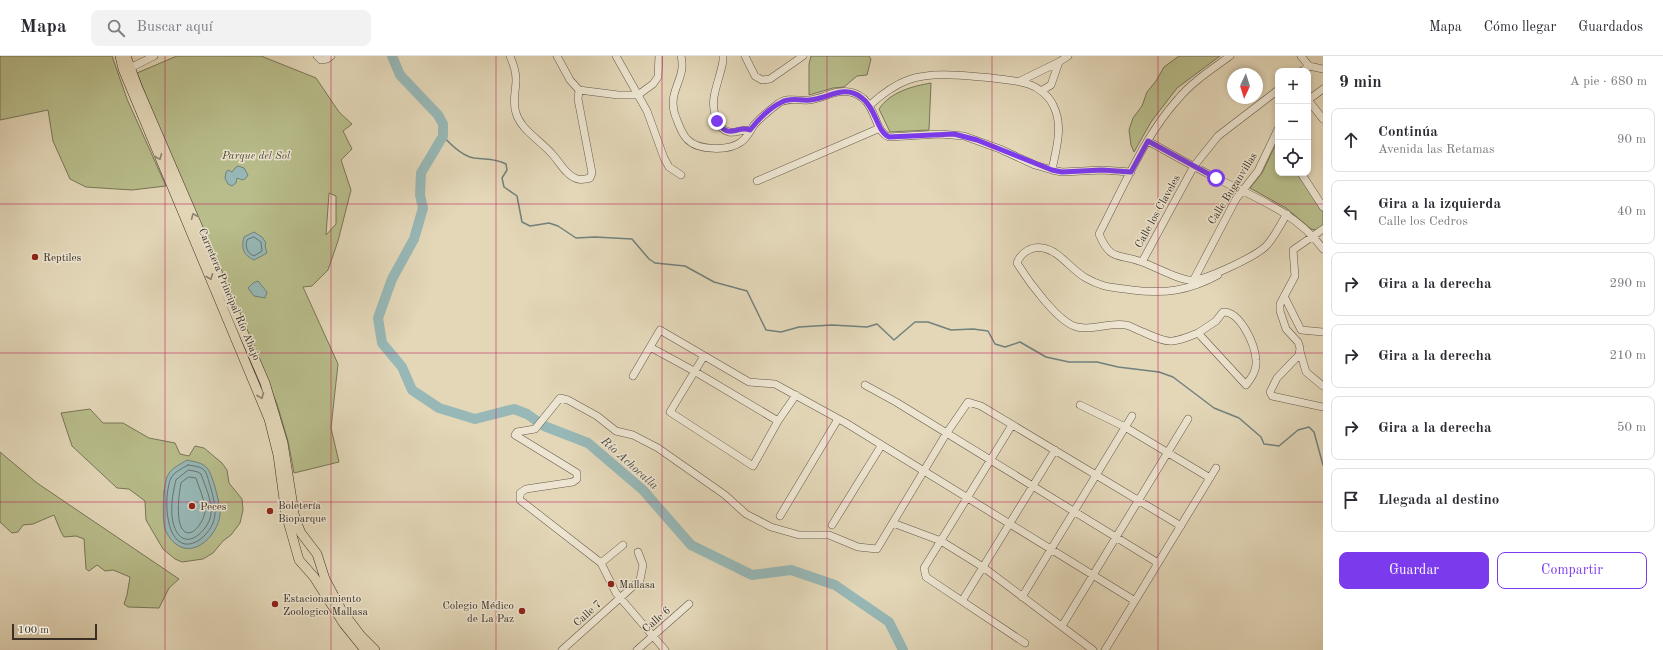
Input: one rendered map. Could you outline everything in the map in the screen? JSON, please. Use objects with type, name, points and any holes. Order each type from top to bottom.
[{"type":"main road","name":"Carretera Principal Río Abajo","points":[[120,56],[127,68],[265,383],[283,443],[295,519],[301,533],[317,554],[330,591],[342,611],[361,636],[375,650]]},
{"type":"main road","name":"Carretera Principal Río Abajo","points":[[126,56],[127,68],[269,419],[278,455],[286,514],[300,560],[348,629],[365,650]]},
{"type":"main road","points":[[296,547],[307,541]]},
{"type":"main road","points":[[309,571],[317,570],[321,565]]},
{"type":"street","points":[[127,68],[154,56]]},
{"type":"street","points":[[317,56],[321,60],[328,59],[331,56]]},
{"type":"street","points":[[510,56],[514,66],[516,79],[514,107],[520,122],[552,154],[569,174],[574,178],[581,180],[590,178],[592,173],[578,99],[579,90]]},
{"type":"street","points":[[557,56],[570,80],[579,90],[618,95],[638,95],[653,84],[658,77],[659,56]]},
{"type":"street","points":[[616,56],[647,111],[664,158],[669,167],[681,175]]},
{"type":"street","points":[[681,56],[681,74],[673,96],[673,104],[680,127],[687,139],[702,147],[722,148],[741,142],[761,118],[780,103],[790,100],[809,100],[845,91],[856,93],[870,105],[883,134],[893,138],[940,134],[964,136],[1000,148],[1035,165],[1052,170],[1062,172],[1102,170],[1131,172]]},
{"type":"street","points":[[723,56],[724,61],[713,99],[717,121],[722,128],[728,132],[744,129],[750,130]]},
{"type":"street","points":[[745,56],[755,76],[765,80],[770,79],[803,56]]},
{"type":"street","points":[[1020,81],[1068,56]]},
{"type":"street","points":[[1230,56],[1178,97],[1166,112],[1131,172],[1100,234],[1113,255],[1142,262],[1193,281],[1218,273],[1265,247],[1287,214]]},
{"type":"street","points":[[1301,56],[1309,66],[1323,69]]},
{"type":"street","points":[[1041,91],[1051,85],[1059,62]]},
{"type":"street","points":[[870,105],[892,88],[908,80],[919,77],[965,75],[1020,81],[1029,84],[1041,91],[1053,104],[1058,118],[1058,143],[1052,170]]},
{"type":"street","points":[[1311,98],[1323,89]]},
{"type":"street","name":"Calle los Claveles","points":[[1142,262],[1194,166],[1218,136],[1275,92]]},
{"type":"street","points":[[1311,104],[1323,119]]},
{"type":"street","points":[[757,181],[880,128]]},
{"type":"street","name":"Calle Buganvillas","points":[[1193,281],[1218,230],[1242,190],[1258,171],[1275,134]]},
{"type":"street","points":[[1148,141],[1287,214],[1314,236],[1323,248]]},
{"type":"street","points":[[1303,176],[1323,207]]},
{"type":"street","points":[[1323,229],[1293,250],[1295,276],[1280,304],[1282,320],[1286,329],[1298,342],[1306,372],[1323,386]]},
{"type":"street","points":[[1198,333],[1246,385],[1254,374],[1256,360],[1254,347],[1249,334],[1234,314],[1223,312],[1216,321],[1198,333],[1180,340],[1163,342],[1127,326],[1113,324],[1088,328],[1076,327],[1064,320],[1031,286],[1017,263],[1023,254],[1029,250],[1045,248],[1052,251],[1082,275],[1099,284],[1110,288],[1148,292],[1170,292],[1192,287],[1218,276],[1218,273]]},
{"type":"street","points":[[1284,296],[1301,330],[1323,332]]},
{"type":"street","points":[[633,376],[660,330],[749,382],[775,384],[838,419],[1135,601]]},
{"type":"street","points":[[650,347],[694,370],[778,421]]},
{"type":"street","points":[[1300,351],[1277,378],[1270,392],[1272,396],[1323,407]]},
{"type":"street","points":[[704,356],[694,370],[670,412],[753,466],[778,421],[796,396]]},
{"type":"street","points":[[865,385],[1158,563]]},
{"type":"street","points":[[665,650],[616,593],[601,563],[520,500],[520,493],[526,489],[573,482],[577,478],[577,474],[515,435],[517,432],[535,429],[560,398],[568,400],[597,416],[616,431],[633,435],[658,448],[725,495],[746,514],[771,527],[799,535],[829,535],[858,547],[873,549],[877,548],[968,402],[981,406],[1181,526]]},
{"type":"street","points":[[1080,405],[1125,427],[1210,478]]},
{"type":"street","points":[[1022,597],[1132,416]]},
{"type":"street","points":[[780,516],[838,419]]},
{"type":"street","points":[[1062,626],[1188,419]]},
{"type":"street","points":[[1012,425],[924,568],[926,577],[1025,643]]},
{"type":"street","points":[[832,525],[881,446]]},
{"type":"street","points":[[962,601],[1055,450]]},
{"type":"street","points":[[1105,650],[1216,468]]},
{"type":"street","points":[[893,523],[941,541],[983,567],[1093,650]]},
{"type":"street","points":[[601,563],[623,545]]},
{"type":"street","name":"Calle 7","points":[[562,650],[640,580],[643,565],[638,552]]},
{"type":"street","name":"Calle 6","points":[[636,650],[689,604]]},
{"type":"green space","points":[[0,56],[112,56],[127,99],[166,186],[132,190],[86,187],[70,179],[53,141],[48,110],[0,120]]},
{"type":"green space","name":"Parque del Sol","points":[[177,56],[261,56],[316,78],[339,112],[352,124],[343,131],[352,149],[341,160],[351,190],[338,241],[328,270],[312,286],[303,287],[338,364],[331,428],[339,462],[294,473],[288,441],[277,404],[167,149],[137,73]],"holes":[[[329,193],[336,196],[336,224],[326,235]]]},
{"type":"green space","points":[[811,56],[869,56],[871,59],[867,75],[857,76],[844,87],[833,88],[809,95],[809,64]]},
{"type":"green space","points":[[1179,56],[1220,56],[1177,88],[1151,122],[1134,152],[1131,145],[1129,130],[1133,118],[1142,106],[1147,92],[1156,81],[1164,67]]},
{"type":"green space","points":[[931,83],[929,130],[890,132],[879,109],[884,103],[889,98],[902,91]]},
{"type":"green space","points":[[1275,146],[1275,176],[1300,176],[1323,212],[1323,226],[1316,230],[1311,229],[1286,208],[1250,188],[1262,173]]},
{"type":"green space","points":[[90,409],[103,423],[123,423],[149,438],[175,443],[180,454],[189,456],[195,446],[204,448],[222,463],[227,470],[229,483],[242,499],[243,510],[240,523],[231,535],[223,541],[213,553],[203,559],[182,562],[175,559],[163,549],[146,520],[145,501],[129,489],[117,488],[72,446],[61,413]],"holes":[[[214,486],[220,511],[217,523],[210,536],[165,529],[164,490]]]},
{"type":"green space","points":[[0,452],[37,483],[179,579],[169,588],[159,608],[128,607],[124,604],[130,577],[113,570],[105,571],[97,565],[89,571],[86,569],[84,539],[76,536],[64,537],[54,515],[33,524],[23,525],[18,532],[12,533],[0,522]]},
{"type":"water","points":[[238,166],[244,168],[248,175],[243,180],[237,178],[236,183],[232,186],[228,184],[225,178],[226,172],[228,170],[232,172]]},
{"type":"water","points":[[254,232],[262,237],[266,243],[265,246],[267,253],[254,260],[247,256],[243,245],[244,237]]},
{"type":"water","points":[[258,281],[267,292],[265,298],[254,296],[248,288],[253,283]]},
{"type":"water","name":"Peces","points":[[187,460],[203,464],[209,471],[216,490],[220,510],[219,520],[213,533],[203,543],[197,547],[191,548],[181,547],[172,541],[165,529],[164,524],[164,493],[166,479],[174,468]]},
{"type":"waterway","name":"Río Achocalla","points":[[392,56],[400,75],[438,115],[443,124],[443,136],[421,173],[420,195],[423,208],[414,239],[392,279],[378,318],[382,343],[402,367],[412,390],[439,408],[475,419],[514,409],[527,414],[544,426],[588,443],[643,490],[691,545],[752,575],[791,570],[835,585],[889,622],[903,650]]},
{"type":"waterway","points":[[443,136],[465,155],[474,158],[494,160],[506,164],[507,170],[502,178],[504,187],[517,196],[522,222],[530,226],[549,223],[558,226],[576,238],[595,237],[632,239],[649,259],[655,263],[685,266],[714,282],[747,291],[766,330],[781,332],[799,327],[832,325],[867,327],[877,324],[894,340],[915,322],[928,322],[951,330],[973,329],[988,331],[995,344],[1005,347],[1020,342],[1046,357],[1069,362],[1097,362],[1118,367],[1159,372],[1173,377],[1214,408],[1239,418],[1261,437],[1264,444],[1279,446],[1298,430],[1309,427],[1314,432],[1323,465]]},
{"type":"place","name":"Reptiles","points":[[35,257]]},
{"type":"place","name":"Peces","points":[[192,506]]},
{"type":"place","name":"Boletería Bioparque","points":[[270,511]]},
{"type":"place","name":"Mallasa","points":[[611,584]]},
{"type":"place","name":"Estacionamiento Zoologico Mallasa","points":[[275,604]]},
{"type":"place","name":"Colegio Médico de La Paz","points":[[522,611]]},
{"type":"route","points":[[717,121],[722,128],[728,132],[736,132],[744,129],[750,130],[761,118],[780,103],[797,99],[809,100],[845,91],[856,93],[870,105],[883,134],[893,138],[940,134],[964,136],[1000,148],[1035,165],[1062,172],[1102,170],[1131,172],[1148,141],[1216,178]]}]
